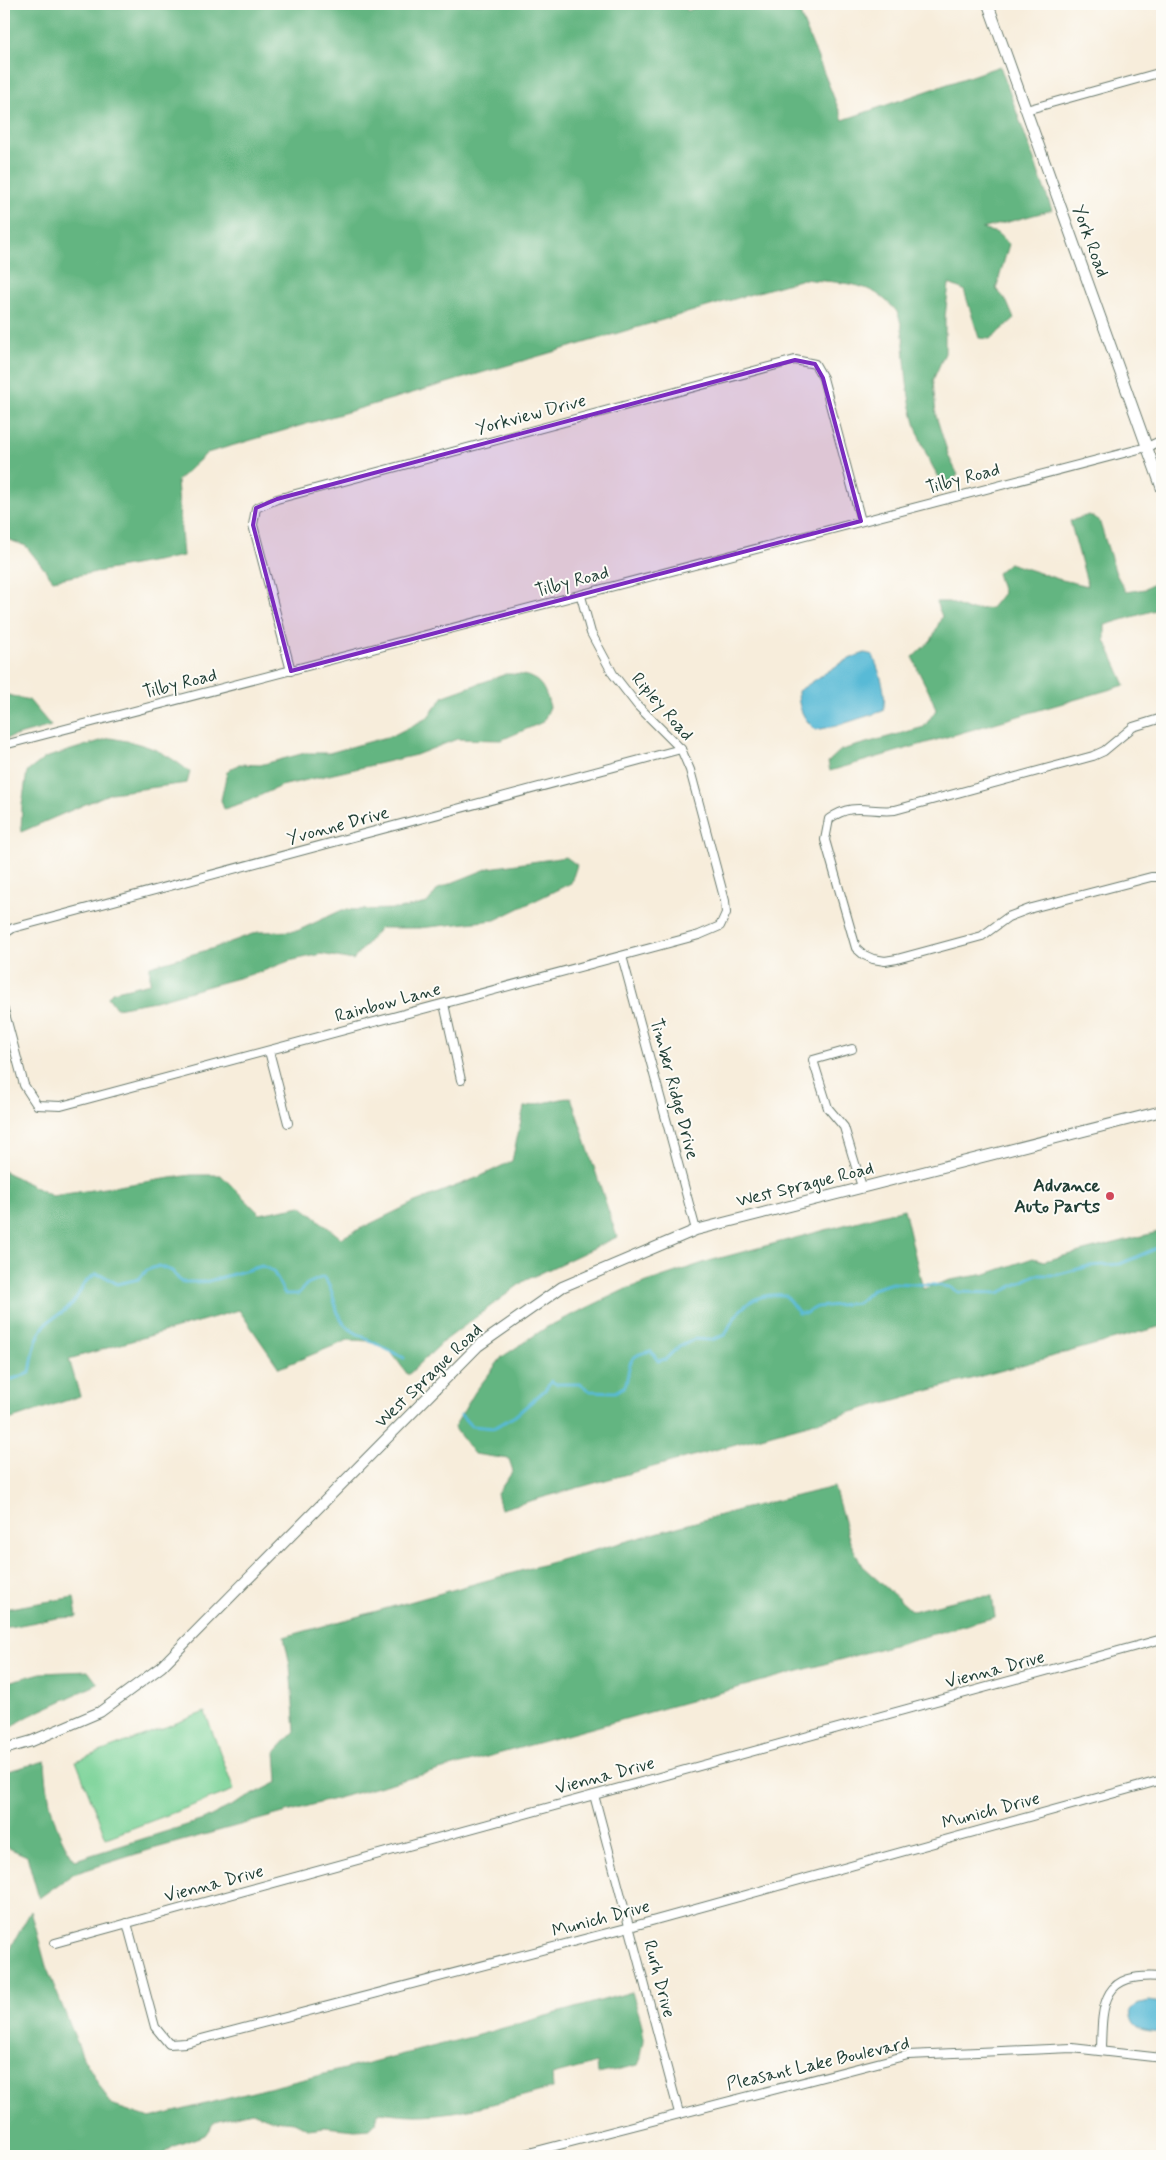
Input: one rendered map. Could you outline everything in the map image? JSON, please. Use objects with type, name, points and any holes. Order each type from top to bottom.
[{"type":"street","name":"York Road","points":[[988,4],[1162,489]]},
{"type":"street","points":[[1026,110],[1162,72]]},
{"type":"street","name":"Yorkview Drive","points":[[292,671],[253,525],[256,508],[277,499],[795,360],[815,364],[823,378],[861,521]]},
{"type":"street","name":"Tilby Road","points":[[4,745],[1147,447],[1162,440]]},
{"type":"street","name":"Ripley Road","points":[[581,596],[591,633],[613,674],[638,706],[680,749],[690,770],[725,901]]},
{"type":"street","points":[[1162,718],[1133,726],[1104,752],[1094,756],[895,810],[885,811],[860,807],[839,812],[829,819],[825,840],[856,948],[864,955],[885,961],[982,936],[1008,917],[1032,908],[1151,877],[1162,877]]},
{"type":"street","name":"Yvonne Drive","points":[[4,934],[13,928],[680,749]]},
{"type":"street","name":"Rainbow Lane","points":[[4,1010],[24,1085],[37,1105],[61,1106],[699,935],[720,926],[726,913],[725,901]]},
{"type":"street","name":"Timber Ridge Drive","points":[[622,956],[696,1230]]},
{"type":"street","points":[[444,1004],[461,1080]]},
{"type":"street","points":[[852,1049],[813,1060],[828,1108],[844,1126],[862,1187]]},
{"type":"street","points":[[269,1051],[288,1123]]},
{"type":"street","name":"West Sprague Road","points":[[4,1749],[32,1742],[100,1712],[161,1668],[478,1346],[562,1287],[696,1230],[1162,1111]]},
{"type":"street","name":"Vienna Drive","points":[[55,1943],[1162,1640]]},
{"type":"street","name":"Munich Drive","points":[[127,1923],[155,2027],[169,2044],[186,2043],[630,1927],[1162,1780]]},
{"type":"street","name":"Rurh Drive","points":[[594,1795],[679,2113]]},
{"type":"street","points":[[1102,2050],[1102,2015],[1108,1997],[1120,1982],[1128,1978],[1140,1976],[1162,1978]]},
{"type":"street","name":"Pleasant Lake Boulevard","points":[[517,2156],[538,2154],[679,2113],[908,2055],[1072,2048],[1162,2058]]},
{"type":"highlighted area","points":[[795,360],[815,364],[823,378],[861,521],[291,671],[253,525],[256,508],[277,499]]},
{"type":"green space","points":[[4,4],[685,4],[687,11],[705,4],[796,4],[843,120],[1000,66],[1052,210],[982,229],[997,233],[1009,244],[996,289],[1006,300],[1014,319],[990,339],[979,338],[964,290],[949,284],[945,317],[945,353],[933,380],[936,416],[949,457],[958,475],[945,486],[929,460],[913,417],[903,334],[897,312],[883,298],[866,288],[849,284],[803,279],[207,453],[177,481],[183,556],[53,580],[26,546],[4,538]]},
{"type":"green space","points":[[1089,515],[1099,520],[1116,574],[1126,592],[1145,589],[1162,578],[1162,608],[1105,625],[1105,640],[1125,685],[830,771],[828,762],[841,750],[924,727],[936,710],[913,657],[932,639],[942,616],[936,602],[949,602],[968,610],[991,608],[1003,593],[997,573],[1009,563],[1058,579],[1088,586],[1070,521]]},
{"type":"green space","points":[[506,674],[531,677],[541,685],[550,707],[543,722],[501,740],[457,739],[416,755],[281,786],[248,801],[224,809],[221,800],[227,772],[239,764],[260,765],[305,753],[329,753],[394,735],[427,718],[444,696]]},
{"type":"green space","points":[[4,694],[29,700],[51,726],[4,739]]},
{"type":"green space","points":[[110,738],[143,745],[170,758],[190,772],[187,783],[111,793],[21,832],[22,805],[27,772],[45,758]]},
{"type":"green space","points":[[566,857],[577,865],[571,883],[495,920],[419,928],[380,928],[353,960],[321,954],[289,961],[263,971],[155,1001],[116,1008],[108,997],[112,992],[150,983],[150,966],[211,949],[258,932],[297,931],[342,910],[399,909],[427,903],[439,888],[489,868]]},
{"type":"green space","points":[[571,1097],[617,1237],[524,1281],[443,1342],[408,1375],[391,1352],[370,1341],[348,1340],[279,1368],[239,1310],[69,1359],[80,1396],[6,1421],[4,1424],[4,1171],[52,1196],[191,1175],[221,1175],[260,1214],[301,1206],[341,1238],[415,1202],[479,1177],[512,1161],[524,1107]]},
{"type":"green space","points":[[904,1209],[923,1289],[950,1280],[986,1274],[1033,1258],[1044,1261],[1162,1231],[1162,1326],[501,1509],[497,1494],[513,1471],[509,1459],[474,1454],[454,1427],[475,1392],[502,1357],[547,1327],[626,1289],[709,1261]]},
{"type":"green space","points":[[834,1487],[850,1542],[862,1566],[912,1611],[969,1597],[992,1596],[995,1617],[149,1850],[73,1874],[39,1898],[27,1856],[4,1846],[4,1780],[6,1779],[4,1772],[45,1761],[52,1813],[61,1837],[75,1860],[203,1820],[278,1782],[276,1751],[295,1731],[290,1665],[284,1637],[742,1509]]},
{"type":"green space","points":[[74,1597],[77,1617],[57,1618],[4,1628],[4,1609]]},
{"type":"green space","points":[[88,1671],[98,1684],[29,1716],[4,1731],[4,1683],[41,1673]]},
{"type":"green space","points":[[205,1712],[234,1790],[106,1838],[76,1761]]},
{"type":"green space","points":[[31,1911],[46,1966],[83,2057],[111,2105],[150,2118],[471,2037],[632,1992],[642,2027],[641,2058],[638,2065],[598,2074],[597,2063],[552,2075],[553,2088],[468,2109],[416,2115],[378,2112],[376,2123],[370,2129],[355,2130],[325,2127],[308,2129],[294,2122],[273,2120],[252,2112],[215,2121],[205,2135],[174,2146],[160,2156],[4,2156],[4,1960]]},
{"type":"water","points":[[865,653],[873,655],[880,675],[884,689],[883,711],[836,726],[816,730],[802,713],[798,691],[839,665]]},
{"type":"water","points":[[1148,2001],[1162,2003],[1162,2032],[1144,2030],[1133,2022],[1130,2010],[1136,2004]]},
{"type":"waterway","points":[[461,1415],[471,1426],[494,1428],[515,1416],[545,1390],[551,1381],[556,1384],[580,1384],[590,1391],[615,1392],[625,1386],[630,1363],[636,1356],[651,1351],[658,1361],[666,1359],[677,1348],[695,1339],[711,1340],[725,1335],[741,1309],[755,1299],[764,1296],[785,1295],[799,1313],[806,1313],[817,1307],[858,1303],[873,1289],[892,1283],[950,1287],[958,1292],[999,1293],[1035,1275],[1056,1275],[1089,1266],[1120,1264],[1162,1246]]},
{"type":"waterway","points":[[4,1382],[30,1373],[34,1348],[41,1330],[47,1322],[65,1311],[72,1304],[83,1285],[90,1278],[96,1274],[104,1276],[117,1284],[139,1279],[147,1270],[159,1266],[172,1271],[181,1282],[205,1282],[262,1266],[273,1271],[285,1294],[298,1294],[307,1284],[323,1277],[330,1288],[339,1315],[346,1326],[364,1338],[404,1358]]},
{"type":"place","name":"Advance Auto Parts","points":[[1110,1196]]}]
